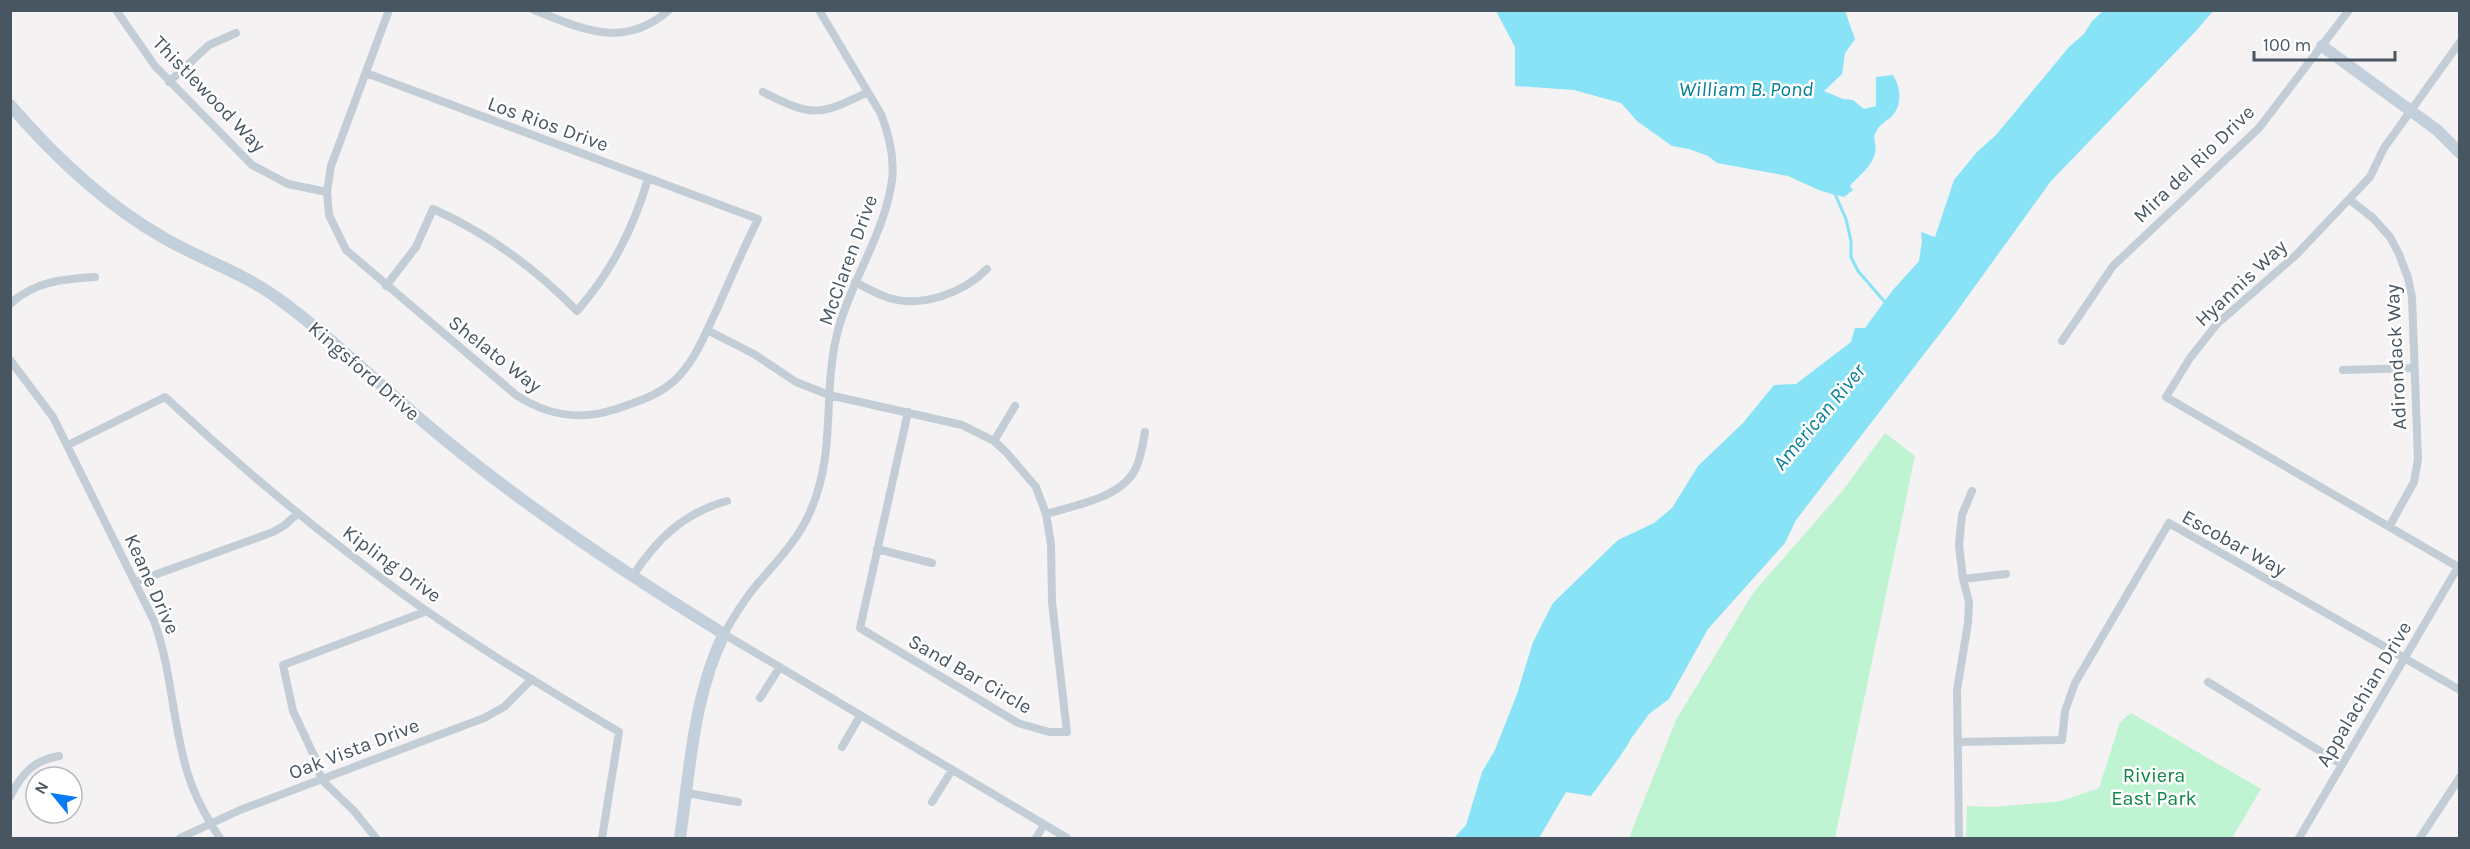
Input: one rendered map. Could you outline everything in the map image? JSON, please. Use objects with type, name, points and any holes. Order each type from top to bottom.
[{"type":"street","name":"Thistlewood Way","points":[[116,10],[132,36],[169,82],[252,165],[288,184],[327,192]]},
{"type":"street","name":"Shelato Way","points":[[389,10],[331,166],[327,192],[329,215],[339,239],[354,260],[516,395],[541,409],[570,416],[606,413],[642,401],[661,391],[679,376],[693,359],[758,219],[719,206]]},
{"type":"street","points":[[534,10],[586,30],[608,34],[637,30],[669,10]]},
{"type":"street","name":"McClaren Drive","points":[[724,634],[748,595],[800,532],[810,511],[827,460],[829,394],[837,335],[855,282],[887,204],[893,171],[887,129],[868,92],[819,10]]},
{"type":"street","name":"Mira del Rio Drive","points":[[2062,341],[2113,266],[2259,128],[2349,10]]},
{"type":"street","points":[[169,82],[208,45],[236,33]]},
{"type":"street","name":"Hyannis Way","points":[[2459,568],[2166,397],[2190,358],[2217,324],[2296,255],[2370,177],[2384,148],[2460,42]]},
{"type":"street","points":[[2322,46],[2437,130],[2460,153]]},
{"type":"street","name":"Los Rios Drive","points":[[366,73],[719,206]]},
{"type":"street","points":[[764,92],[792,107],[813,111],[833,108],[868,92]]},
{"type":"street","name":"Kingsford Drive","points":[[10,105],[65,164],[110,202],[163,237],[245,278],[275,297],[467,457],[547,518],[632,577],[724,634]]},
{"type":"street","points":[[386,286],[416,246],[434,209],[487,236],[510,251],[553,286],[577,311],[618,255],[635,219],[648,179]]},
{"type":"street","name":"Adirondack Way","points":[[2350,200],[2382,227],[2405,266],[2412,297],[2418,459],[2416,474],[2408,496],[2390,527]]},
{"type":"street","points":[[855,282],[890,298],[910,301],[924,300],[965,286],[987,269]]},
{"type":"street","points":[[10,304],[28,290],[42,284],[57,280],[95,277]]},
{"type":"street","points":[[707,330],[754,354],[796,382],[829,394],[908,412]]},
{"type":"street","name":"Keane Drive","points":[[10,360],[40,396],[68,445],[157,630],[185,764],[196,795],[220,838]]},
{"type":"street","points":[[2343,370],[2414,368]]},
{"type":"street","name":"Kipling Drive","points":[[68,445],[165,397],[298,513],[427,611],[532,680],[619,732],[602,838]]},
{"type":"street","points":[[994,441],[1015,406]]},
{"type":"street","name":"Sand Bar Circle","points":[[908,412],[962,424],[994,441],[1036,487],[1046,514],[1051,544],[1052,602],[1067,732],[1049,732],[1018,723],[860,628],[908,412]]},
{"type":"street","points":[[1046,514],[1105,495],[1121,486],[1135,470],[1145,432]]},
{"type":"street","points":[[1959,838],[1957,690],[1968,623],[1969,602],[1959,553],[1962,514],[1972,491]]},
{"type":"street","points":[[632,577],[652,548],[672,528],[696,512],[727,501]]},
{"type":"street","points":[[135,582],[273,532],[298,513]]},
{"type":"street","name":"Escobar Way","points":[[1958,742],[2062,740],[2065,711],[2075,683],[2169,523],[2460,690]]},
{"type":"street","points":[[877,549],[932,563]]},
{"type":"street","name":"Appalachian Drive","points":[[2299,838],[2459,568]]},
{"type":"street","points":[[1963,579],[2006,574]]},
{"type":"street","points":[[376,838],[354,811],[321,779],[317,762],[293,711],[283,665],[427,611]]},
{"type":"street","points":[[680,838],[700,701],[711,662],[724,634],[1067,838]]},
{"type":"street","points":[[760,698],[780,667]]},
{"type":"street","name":"Oak Vista Drive","points":[[180,838],[210,823],[497,711],[532,680]]},
{"type":"street","points":[[2208,682],[2342,764]]},
{"type":"street","points":[[842,747],[860,716]]},
{"type":"street","points":[[10,796],[17,782],[30,768],[41,761],[59,756]]},
{"type":"street","points":[[932,802],[952,770]]},
{"type":"street","points":[[2420,838],[2460,777]]},
{"type":"street","points":[[687,793],[738,802]]},
{"type":"street","points":[[1036,838],[1044,825]]},
{"type":"green space","points":[[1885,433],[1915,456],[1835,838],[1629,838],[1676,720],[1753,593],[1843,490]]},
{"type":"green space","name":"Riviera East Park","points":[[2131,713],[2261,789],[2232,838],[1966,838],[1967,806],[1995,807],[2061,801],[2099,788],[2120,722]]},
{"type":"water","name":"William B. Pond","points":[[1496,11],[1845,11],[1855,39],[1845,53],[1842,74],[1824,91],[1843,99],[1853,100],[1864,109],[1876,106],[1876,77],[1893,75],[1898,85],[1899,103],[1894,113],[1875,134],[1875,150],[1871,163],[1850,186],[1853,190],[1844,197],[1821,191],[1788,176],[1717,163],[1708,156],[1672,146],[1637,121],[1621,103],[1574,90],[1515,86],[1515,47]]},
{"type":"water","name":"American River","points":[[2103,11],[2213,11],[2051,181],[1952,318],[1796,520],[1785,543],[1708,629],[1669,699],[1649,714],[1591,796],[1566,792],[1539,838],[1454,838],[1466,825],[1482,772],[1495,750],[1517,694],[1533,642],[1553,603],[1618,540],[1654,523],[1672,508],[1698,466],[1743,423],[1774,385],[1796,384],[1851,342],[1855,328],[1865,328],[1892,291],[1919,261],[1921,232],[1935,237],[1954,180]]},
{"type":"waterway","points":[[1835,194],[1846,219],[1851,241],[1851,257],[1858,271],[1884,301]]}]
